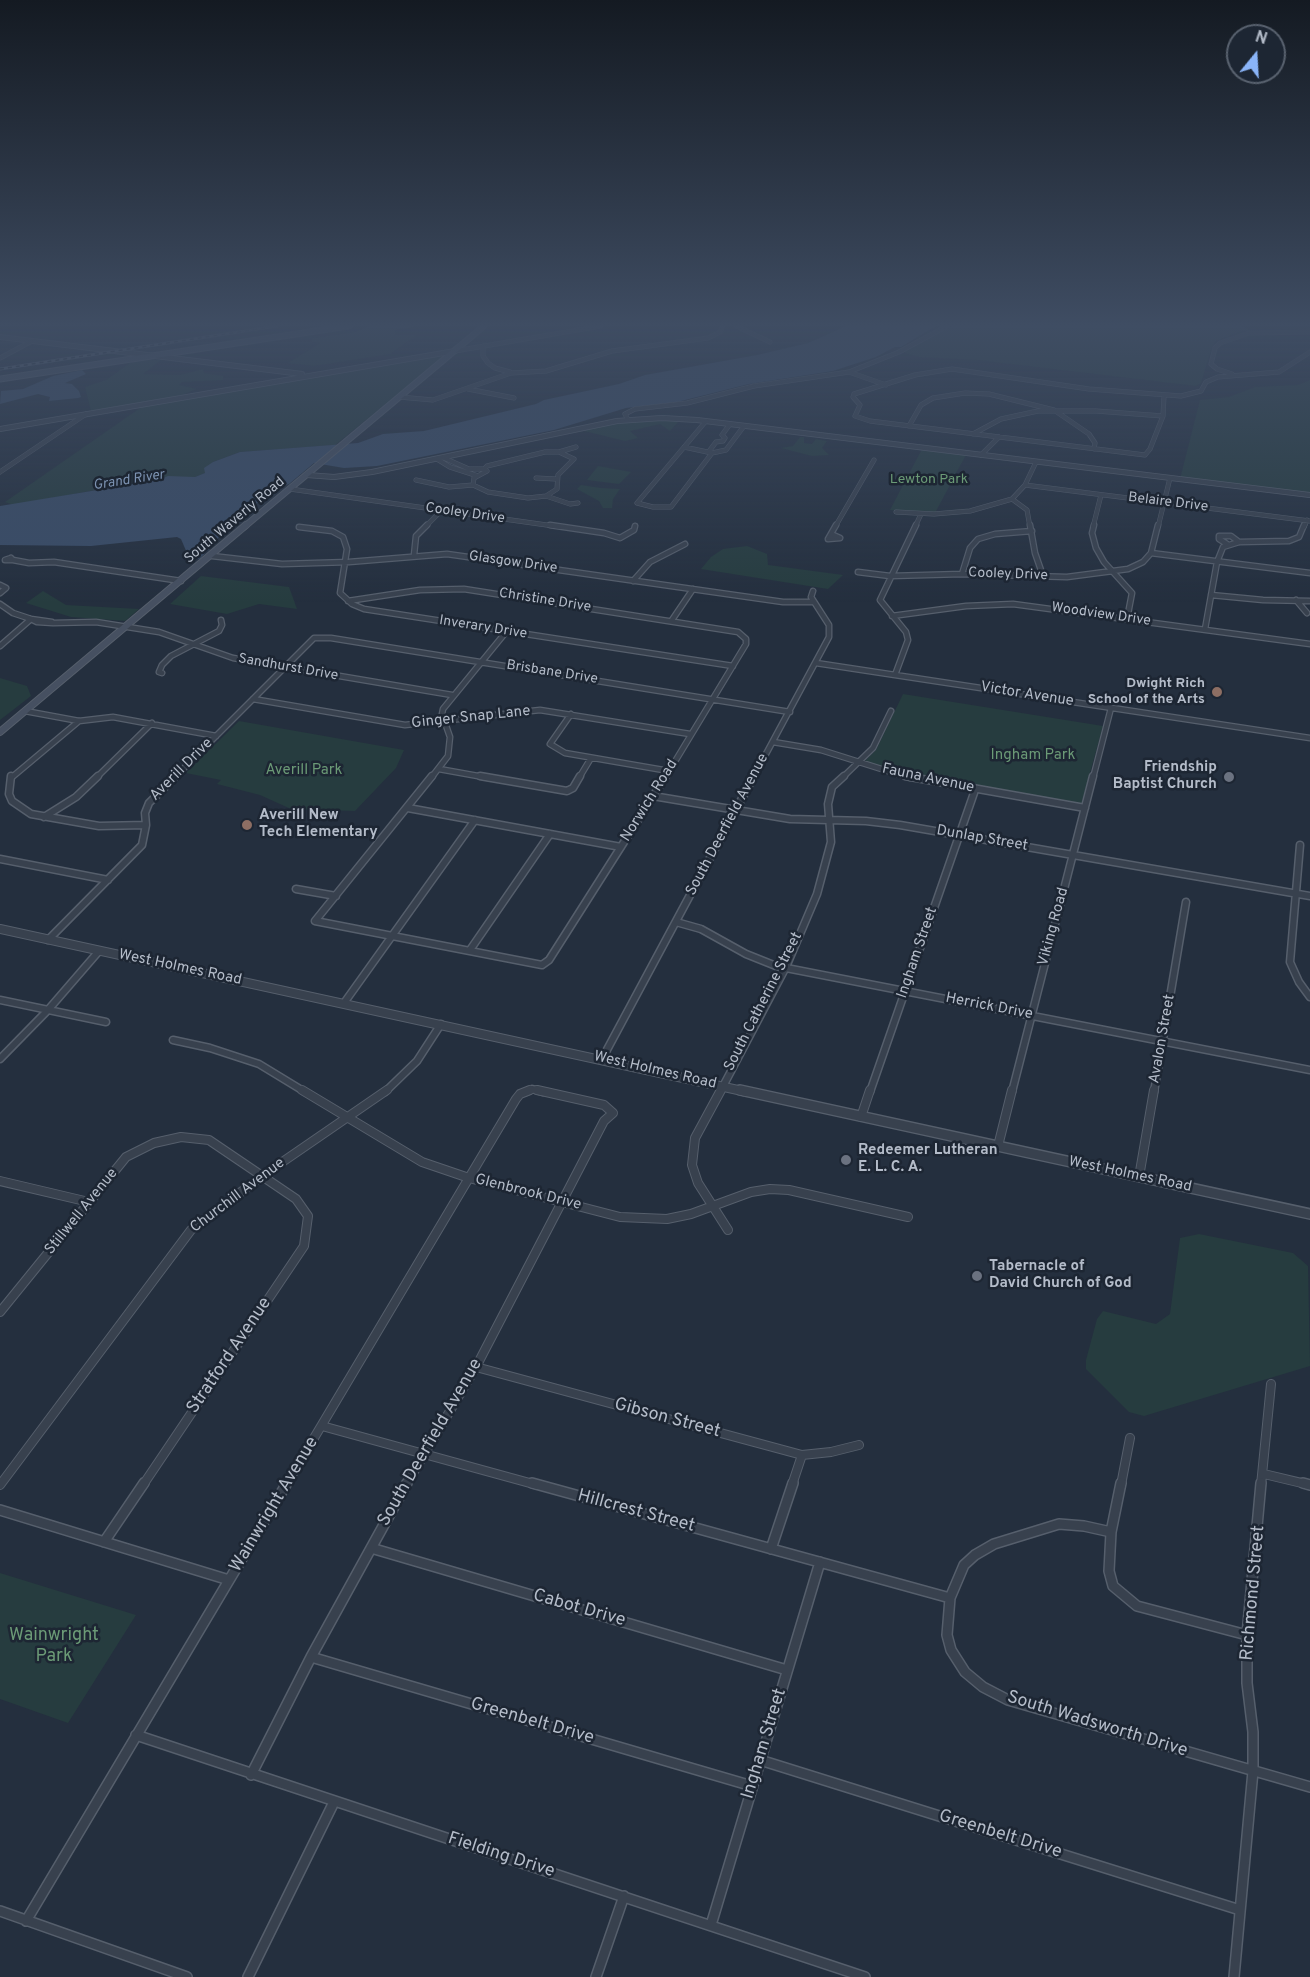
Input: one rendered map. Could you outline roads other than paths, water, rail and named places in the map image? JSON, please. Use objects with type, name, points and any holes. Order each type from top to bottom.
[{"type":"main road","name":"South Waverly Road","points":[[2,729],[127,627],[374,418]]},
{"type":"street","points":[[0,429],[62,418]]},
{"type":"street","points":[[0,472],[80,418]]},
{"type":"street","points":[[310,473],[334,477],[355,475],[628,420],[658,418]]},
{"type":"street","points":[[665,418],[730,424],[1310,495]]},
{"type":"street","points":[[861,418],[870,422],[1145,455],[1150,449],[1161,418]]},
{"type":"street","points":[[909,426],[913,418]]},
{"type":"street","points":[[972,434],[1006,418]]},
{"type":"street","points":[[1066,418],[1089,434],[1095,443],[1094,449]]},
{"type":"street","points":[[706,422],[637,503],[653,507],[671,507],[712,453],[710,450],[716,442],[725,438],[722,435],[730,424]]},
{"type":"street","points":[[684,447],[712,453],[726,450],[744,426]]},
{"type":"street","points":[[981,455],[999,437]]},
{"type":"street","points":[[559,452],[576,447]]},
{"type":"street","points":[[444,458],[469,469],[484,469],[500,461],[545,452],[559,452],[574,459],[556,479],[557,489],[546,496]]},
{"type":"street","points":[[437,459],[450,467],[478,476]]},
{"type":"street","points":[[831,534],[874,460]]},
{"type":"street","points":[[896,512],[921,514],[970,510],[1012,499],[1025,484],[1036,462]]},
{"type":"street","points":[[473,485],[474,478],[487,471],[484,469]]},
{"type":"street","points":[[536,478],[556,479]]},
{"type":"street","points":[[1170,478],[1162,502],[1151,553],[1310,573]]},
{"type":"street","points":[[416,480],[449,487],[473,485],[488,492],[528,498],[546,496],[570,504],[578,503]]},
{"type":"street","name":"Belaire Drive","points":[[1025,484],[1309,521]]},
{"type":"street","name":"Cooley Drive","points":[[290,489],[604,533],[620,538],[634,530],[635,526]]},
{"type":"street","points":[[1101,495],[1092,533],[1100,555],[1132,593],[1127,619]]},
{"type":"street","points":[[1012,499],[1027,510],[1035,553],[1043,576]]},
{"type":"street","points":[[414,555],[416,536],[442,510]]},
{"type":"street","points":[[895,675],[908,640],[906,632],[880,600],[921,514]]},
{"type":"street","points":[[1204,629],[1219,551],[1227,544],[1239,542],[1289,541],[1299,537],[1309,521]]},
{"type":"street","points":[[299,527],[332,531],[343,537],[346,549],[340,590],[348,601]]},
{"type":"street","points":[[962,574],[971,545],[982,536],[1032,531]]},
{"type":"street","points":[[1227,544],[1219,539],[1219,536],[1231,536],[1239,542]]},
{"type":"street","points":[[633,581],[650,562],[685,544]]},
{"type":"street","name":"Cooley Drive","points":[[858,572],[890,576],[962,574],[1043,576],[1113,573],[1136,567],[1151,553]]},
{"type":"street","name":"Glasgow Drive","points":[[212,556],[268,564],[344,562],[414,555],[458,555],[783,602],[814,602]]},
{"type":"street","points":[[13,560],[29,563],[54,562],[182,581]]},
{"type":"street","points":[[0,585],[6,588],[0,592]]},
{"type":"street","name":"Christine Drive","points":[[348,601],[420,590],[458,588],[728,628],[741,634]]},
{"type":"street","points":[[672,620],[693,589]]},
{"type":"street","name":"South Deerfield Avenue","points":[[602,1059],[829,637],[830,629],[822,612],[811,597],[813,591]]},
{"type":"street","points":[[1211,595],[1263,600],[1310,601]]},
{"type":"street","points":[[1296,600],[1307,613]]},
{"type":"street","name":"Inverary Drive","points":[[348,601],[370,610],[733,666]]},
{"type":"street","name":"Woodview Drive","points":[[892,616],[997,603],[1029,605],[1310,644]]},
{"type":"street","name":"Sandhurst Drive","points":[[1,606],[13,613],[45,622],[96,622],[168,634],[226,657],[452,695]]},
{"type":"street","points":[[0,646],[31,619]]},
{"type":"street","points":[[162,673],[159,672],[168,658],[219,631],[222,625],[221,620]]},
{"type":"street","points":[[506,632],[452,695],[442,714],[451,746],[448,756],[315,921],[470,950],[550,834]]},
{"type":"street","name":"Norwich Road","points":[[470,950],[542,965],[549,960],[714,699],[746,644],[746,639],[741,634]]},
{"type":"street","name":"Brisbane Drive","points":[[314,638],[331,638],[789,712]]},
{"type":"street","name":"Averill Drive","points":[[48,940],[142,845],[146,825],[145,813],[149,803],[314,638]]},
{"type":"street","name":"Victor Avenue","points":[[816,663],[1310,738]]},
{"type":"street","name":"Ginger Snap Lane","points":[[253,699],[405,725],[446,723],[540,710],[690,734]]},
{"type":"street","name":"Viking Road","points":[[998,1146],[1111,708]]},
{"type":"street","points":[[25,711],[79,721],[113,717],[216,736]]},
{"type":"street","name":"South Catherine Street","points":[[729,1230],[698,1183],[692,1165],[695,1138],[786,967],[818,894],[831,842],[828,804],[832,787],[873,748],[891,711]]},
{"type":"street","points":[[571,714],[549,744],[565,753],[669,771]]},
{"type":"street","points":[[79,721],[11,776],[9,794],[12,801],[31,814],[43,817],[99,826],[146,825]]},
{"type":"street","points":[[43,817],[76,797],[152,723]]},
{"type":"street","name":"Fauna Avenue","points":[[773,742],[821,750],[911,779],[1085,808]]},
{"type":"street","points":[[439,769],[567,791],[573,788],[591,758]]},
{"type":"street","name":"Ingham Street","points":[[861,1117],[975,790]]},
{"type":"street","name":"Dunlap Street","points":[[653,795],[790,819],[882,822],[1310,896]]},
{"type":"street","points":[[408,808],[621,848]]},
{"type":"street","points":[[344,1003],[476,820]]},
{"type":"street","points":[[1300,845],[1290,962],[1293,971],[1310,997]]},
{"type":"street","points":[[0,859],[108,880]]},
{"type":"street","points":[[296,889],[336,896]]},
{"type":"street","name":"Avalon Street","points":[[1139,1177],[1186,902]]},
{"type":"street","name":"Herrick Drive","points":[[676,922],[701,928],[760,961],[1310,1070]]},
{"type":"street","name":"West Holmes Road","points":[[0,929],[1310,1214]]},
{"type":"street","points":[[0,1059],[48,1010],[99,951]]},
{"type":"street","points":[[0,1000],[106,1022]]},
{"type":"street","name":"Churchill Avenue","points":[[0,1485],[191,1230],[262,1176],[390,1089],[408,1071],[441,1024]]},
{"type":"street","name":"Glenbrook Drive","points":[[173,1040],[210,1047],[259,1064],[422,1162],[469,1178],[620,1217],[667,1219],[751,1192],[789,1190],[908,1217]]},
{"type":"street","name":"South Deerfield Avenue","points":[[251,1775],[310,1657],[423,1454],[476,1367],[604,1121],[613,1113],[604,1105],[539,1090],[525,1091]]},
{"type":"street","name":"Wainwright Avenue","points":[[26,1921],[516,1099],[525,1091]]},
{"type":"street","name":"Stratford Avenue","points":[[104,1542],[304,1246],[308,1216],[296,1199],[209,1140],[181,1137]]},
{"type":"street","name":"Stillwell Avenue","points":[[0,1312],[126,1157],[154,1143],[181,1137]]},
{"type":"street","points":[[0,1181],[89,1202]]},
{"type":"street","name":"Gibson Street","points":[[476,1367],[802,1455],[831,1452],[859,1445]]},
{"type":"street","name":"Richmond Street","points":[[1234,1977],[1253,1771],[1253,1732],[1247,1683],[1247,1635],[1271,1384]]},
{"type":"street","name":"Hillcrest Street","points":[[322,1426],[950,1598]]},
{"type":"street","points":[[1130,1438],[1111,1532],[1109,1571],[1113,1586],[1137,1606],[1247,1635]]},
{"type":"street","points":[[771,1549],[802,1455]]},
{"type":"street","points":[[1264,1474],[1310,1485]]},
{"type":"street","points":[[0,1510],[229,1580]]},
{"type":"street","name":"South Wadsworth Drive","points":[[1111,1532],[1084,1526],[1059,1524],[994,1544],[975,1555],[964,1565],[950,1598],[947,1635],[951,1650],[965,1672],[983,1687],[1008,1700],[1310,1787]]},
{"type":"street","name":"Cabot Drive","points":[[371,1548],[787,1670]]},
{"type":"street","name":"Ingham Street","points":[[711,1925],[820,1562]]},
{"type":"street","name":"Greenbelt Drive","points":[[310,1657],[752,1786]]},
{"type":"street","name":"Fielding Drive","points":[[136,1735],[865,1977]]},
{"type":"street","name":"Greenbelt Drive","points":[[760,1760],[1240,1910]]},
{"type":"street","points":[[248,1977],[334,1802]]},
{"type":"street","points":[[596,1977],[624,1896]]},
{"type":"street","points":[[0,1911],[187,1977]]},
{"type":"water","points":[[477,418],[592,418],[554,430],[377,466],[344,468],[314,463],[289,484],[277,488],[239,517],[240,520],[234,520],[224,528],[214,545],[199,559],[194,559],[187,553],[181,539],[177,537],[91,546],[0,545],[0,506],[158,480],[168,476],[195,477],[205,473],[204,468],[213,462],[240,452],[358,443],[383,434],[424,431]]},
{"type":"place","name":"Dwight Rich School of the Arts","points":[[1217,692]]},
{"type":"place","name":"Friendship Baptist Church","points":[[1229,777]]},
{"type":"place","name":"Averill New Tech Elementary","points":[[247,825]]},
{"type":"place","name":"Redeemer Lutheran E. L. C. A.","points":[[846,1160]]},
{"type":"place","name":"Tabernacle of David Church of God","points":[[977,1276]]},
{"type":"park label","name":"Lewton Park","points":[[929,480]]},
{"type":"park label","name":"Ingham Park","points":[[1033,756]]},
{"type":"park label","name":"Averill Park","points":[[304,771]]},
{"type":"park label","name":"Wainwright Park","points":[[54,1646]]},
{"type":"water label","name":"Grand River","points":[[129,481]]}]
